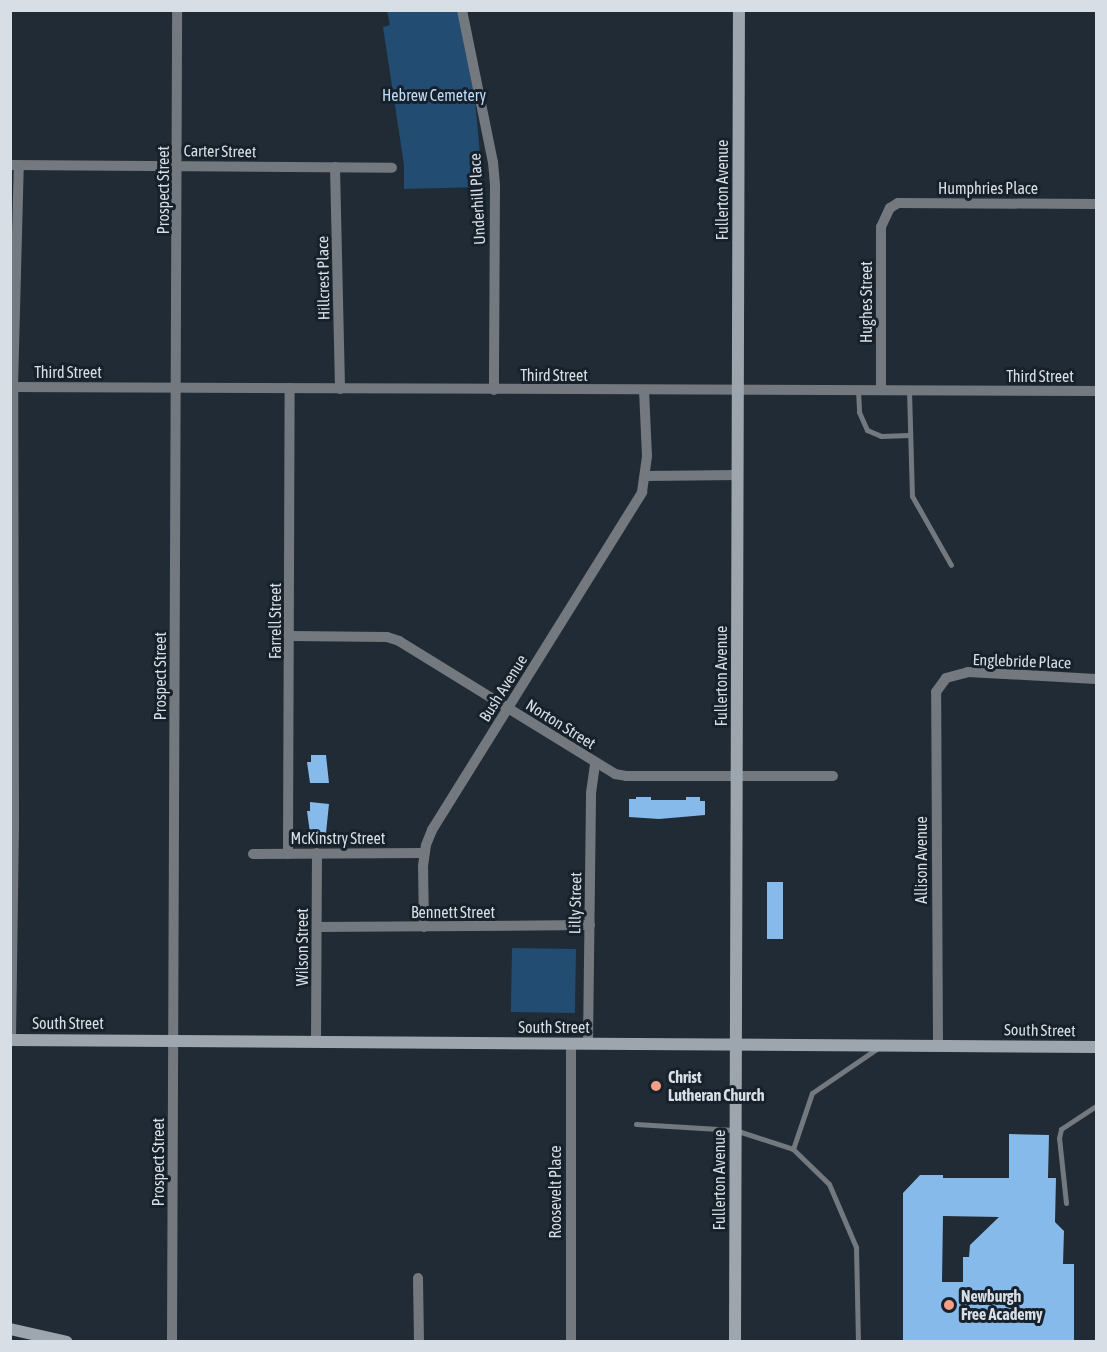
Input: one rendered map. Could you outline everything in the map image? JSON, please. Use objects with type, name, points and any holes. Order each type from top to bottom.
[{"type":"street","name":"Prospect Street","points":[[172,1341],[177,10]]},
{"type":"street","name":"Underhill Place","points":[[462,10],[494,170],[494,390]]},
{"type":"street","name":"Fullerton Avenue","points":[[735,1341],[739,10]]},
{"type":"street","name":"Carter Street","points":[[15,165],[392,168]]},
{"type":"street","points":[[10,1040],[14,828],[12,387],[15,165]]},
{"type":"street","name":"Hillcrest Place","points":[[335,167],[340,388]]},
{"type":"street","name":"Humphries Place","points":[[885,215],[898,203],[1096,204]]},
{"type":"street","name":"Hughes Street","points":[[881,390],[881,227],[885,215]]},
{"type":"street","name":"Third Street","points":[[12,387],[1096,391]]},
{"type":"street","name":"Farrell Street","points":[[288,854],[290,388]]},
{"type":"street","name":"Bush Avenue","points":[[424,927],[424,853],[432,830],[642,492],[646,476],[644,390]]},
{"type":"street","points":[[646,476],[738,475]]},
{"type":"street","name":"Norton Street","points":[[290,636],[393,639],[595,764],[615,774],[626,776],[833,776]]},
{"type":"street","name":"Englebride Place","points":[[946,678],[968,672],[1096,679]]},
{"type":"street","name":"Allison Avenue","points":[[938,1045],[934,709],[936,692],[946,678]]},
{"type":"street","name":"Lilly Street","points":[[588,1043],[591,793],[595,764]]},
{"type":"street","name":"Wilson Street","points":[[316,1042],[317,853]]},
{"type":"street","name":"McKinstry Street","points":[[253,854],[424,853]]},
{"type":"street","name":"Bennett Street","points":[[317,927],[590,926]]},
{"type":"street","name":"South Street","points":[[10,1040],[1096,1047]]},
{"type":"street","name":"Roosevelt Place","points":[[571,1043],[571,1341]]},
{"type":"street","points":[[418,1278],[419,1341]]},
{"type":"street","points":[[10,1329],[67,1341]]},
{"type":"lane","points":[[858,390],[859,412],[867,430],[881,436],[909,435]]},
{"type":"lane","points":[[909,390],[912,496],[951,565]]},
{"type":"lane","points":[[793,1149],[812,1093],[883,1045]]},
{"type":"lane","points":[[1066,1203],[1059,1138],[1061,1129],[1096,1106]]},
{"type":"lane","points":[[636,1124],[735,1130],[793,1149],[829,1184],[856,1247],[858,1341]]},
{"type":"green space","name":"Hebrew Cemetery","points":[[387,11],[459,11],[474,88],[483,187],[404,189],[404,165],[383,27],[390,25]]},
{"type":"green space","points":[[512,948],[576,949],[575,1013],[511,1012]]},
{"type":"building","points":[[311,755],[326,755],[329,783],[310,783],[307,762],[311,762]]},
{"type":"building","points":[[636,797],[651,797],[651,800],[686,800],[686,797],[700,797],[700,801],[705,801],[705,815],[659,819],[629,817],[629,799],[636,799]]},
{"type":"building","points":[[310,802],[329,804],[326,833],[310,833],[307,811],[310,811]]},
{"type":"building","points":[[767,882],[783,882],[783,939],[767,939]]},
{"type":"building","points":[[1009,1134],[1049,1135],[1048,1178],[1056,1178],[1055,1222],[1064,1231],[1063,1264],[1074,1264],[1074,1341],[903,1341],[903,1193],[920,1175],[943,1175],[943,1178],[1009,1178]],"holes":[[[943,1216],[999,1217],[970,1245],[969,1257],[963,1257],[963,1282],[942,1282]]]},
{"type":"place","name":"Christ Lutheran Church","points":[[656,1086]]},
{"type":"place","name":"Newburgh Free Academy","points":[[949,1305]]}]
